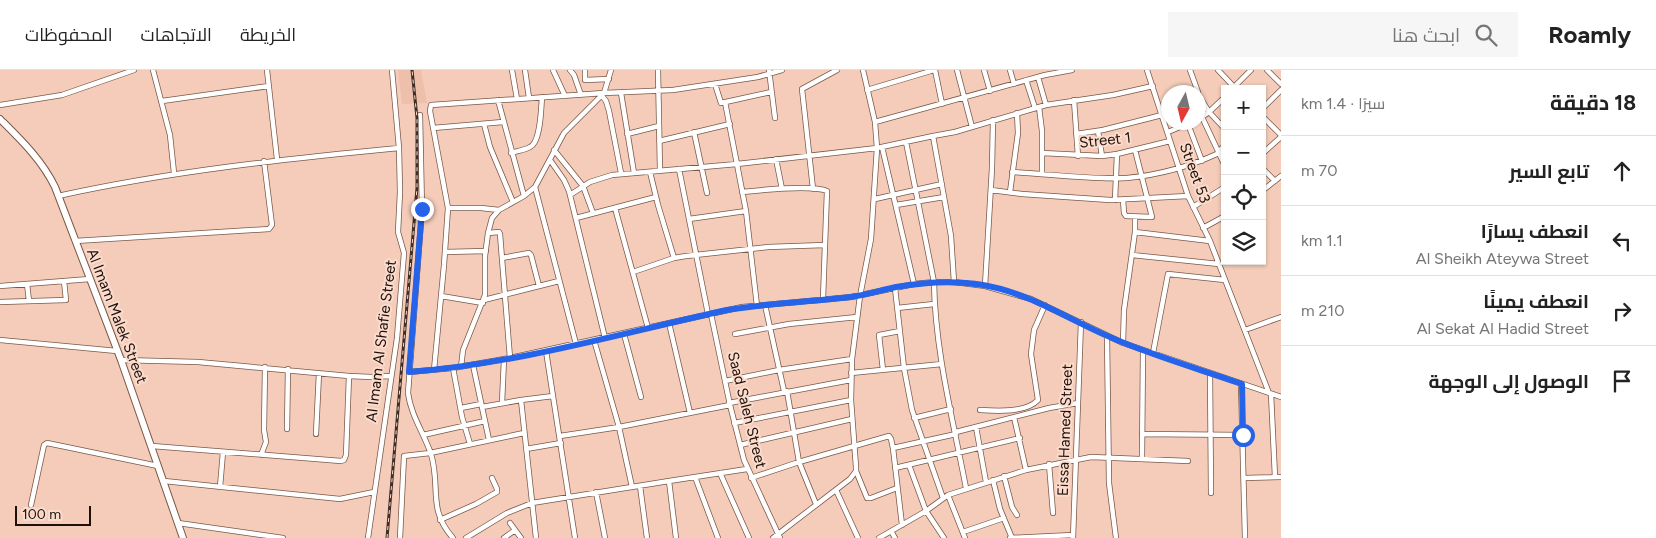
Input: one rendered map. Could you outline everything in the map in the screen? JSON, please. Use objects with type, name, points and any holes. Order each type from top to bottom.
[{"type":"street","points":[[114,70],[114,76]]},
{"type":"street","points":[[0,105],[62,95],[134,70]]},
{"type":"street","points":[[153,70],[170,135],[174,173]]},
{"type":"street","points":[[267,70],[277,160]]},
{"type":"street","name":"Al Imam Al Shafie Street","points":[[368,538],[397,338],[404,253],[398,232],[400,192],[399,148],[392,70]]},
{"type":"street","points":[[512,70],[517,99]]},
{"type":"street","points":[[525,70],[529,98]]},
{"type":"street","points":[[552,70],[566,96]]},
{"type":"street","points":[[570,70],[573,73],[581,95]]},
{"type":"street","points":[[585,70],[585,80],[609,79]]},
{"type":"street","points":[[461,367],[463,350],[483,302],[486,288],[486,251],[492,218],[499,210],[524,196],[535,187],[567,129],[603,94],[611,70]]},
{"type":"street","points":[[658,70],[660,171]]},
{"type":"street","points":[[434,370],[448,208],[429,108],[431,105],[542,97],[658,92],[715,84],[782,70]]},
{"type":"street","points":[[813,189],[802,89],[837,70]]},
{"type":"street","points":[[863,70],[880,148],[894,194],[914,284]]},
{"type":"street","points":[[867,90],[935,70],[942,104]]},
{"type":"street","points":[[957,70],[972,127]]},
{"type":"street","points":[[984,70],[990,91]]},
{"type":"street","points":[[1010,70],[1014,84]]},
{"type":"street","points":[[874,122],[990,91],[1038,77],[1045,73],[1071,70]]},
{"type":"street","name":"Street 53","points":[[1147,70],[1161,112]]},
{"type":"street","points":[[1190,70],[1195,85]]},
{"type":"street","points":[[1218,70],[1231,85]]},
{"type":"street","points":[[1237,85],[1251,70]]},
{"type":"street","points":[[1267,70],[1281,84]]},
{"type":"street","points":[[769,72],[775,118]]},
{"type":"street","points":[[1038,77],[1046,105]]},
{"type":"street","points":[[1026,80],[1042,124],[1042,174]]},
{"type":"street","points":[[715,84],[719,102],[771,92]]},
{"type":"street","points":[[162,101],[269,86]]},
{"type":"street","points":[[570,195],[583,186],[603,177],[621,173],[737,164],[880,148],[972,127],[1046,105],[1113,95],[1153,86]]},
{"type":"street","points":[[1266,105],[1281,90]]},
{"type":"street","points":[[621,93],[634,173]]},
{"type":"street","points":[[603,94],[609,111],[621,173]]},
{"type":"street","points":[[511,152],[531,147],[535,143],[540,124],[542,97]]},
{"type":"street","points":[[498,100],[524,196]]},
{"type":"street","points":[[1074,100],[1078,156]]},
{"type":"street","points":[[1206,114],[1221,101]]},
{"type":"street","points":[[726,102],[746,211],[757,306]]},
{"type":"street","points":[[1206,107],[1221,125]]},
{"type":"street","points":[[1010,192],[1018,133],[1017,114]]},
{"type":"street","points":[[420,115],[422,209],[409,372],[409,402],[414,419],[430,453],[435,475],[435,501],[440,520],[453,538]]},
{"type":"street","points":[[1076,134],[1098,131],[1161,115]]},
{"type":"street","name":"Al Imam Malek Street","points":[[0,119],[40,162],[58,196],[121,360],[183,538]]},
{"type":"street","points":[[985,286],[993,120]]},
{"type":"street","points":[[1266,120],[1281,136],[1266,150]]},
{"type":"street","points":[[433,128],[503,122]]},
{"type":"street","points":[[484,124],[490,147],[513,202]]},
{"type":"street","points":[[659,140],[730,124]]},
{"type":"street","points":[[627,134],[659,126]]},
{"type":"street","points":[[1206,129],[1221,157]]},
{"type":"street","points":[[1168,132],[1173,130]]},
{"type":"street","points":[[1192,130],[1202,160]]},
{"type":"street","points":[[1098,131],[1102,156]]},
{"type":"street","points":[[694,132],[703,167],[707,193]]},
{"type":"street","name":"Street 53","points":[[1168,132],[1188,196],[1210,241],[1270,394],[1275,477]]},
{"type":"street","points":[[933,136],[952,245],[954,282]]},
{"type":"street","name":"Street 1","points":[[1042,153],[1102,156],[1170,141]]},
{"type":"street","points":[[906,142],[920,201],[934,282],[934,304],[942,364],[966,488]]},
{"type":"street","points":[[58,196],[174,173],[264,161],[399,148]]},
{"type":"street","points":[[880,148],[871,239],[860,296],[852,359],[851,400],[856,471],[866,497],[869,499],[897,488]]},
{"type":"street","points":[[554,150],[583,186],[593,213]]},
{"type":"street","points":[[1123,200],[1124,215],[1152,217],[1135,150]]},
{"type":"street","points":[[1012,172],[1116,178],[1178,168],[1219,152]]},
{"type":"street","points":[[1115,200],[1118,154]]},
{"type":"street","points":[[776,159],[782,189]]},
{"type":"street","points":[[550,160],[564,180],[570,195],[605,338]]},
{"type":"street","points":[[75,241],[269,229],[272,225],[264,161]]},
{"type":"street","name":"Saad Saleh Street","points":[[679,169],[696,255],[734,424],[747,469],[779,536]]},
{"type":"street","points":[[650,172],[674,258]]},
{"type":"street","points":[[1266,172],[1275,181]]},
{"type":"street","points":[[1266,188],[1281,176]]},
{"type":"street","points":[[875,199],[942,184]]},
{"type":"street","points":[[535,187],[576,344]]},
{"type":"street","points":[[742,192],[813,189],[824,190],[828,193],[823,299]]},
{"type":"street","points":[[991,190],[1115,200],[1188,196]]},
{"type":"street","points":[[1193,207],[1221,190]]},
{"type":"street","points":[[576,218],[656,197]]},
{"type":"street","points":[[896,205],[944,197]]},
{"type":"street","points":[[448,208],[499,210]]},
{"type":"street","points":[[614,208],[648,328]]},
{"type":"street","points":[[689,219],[746,211]]},
{"type":"street","points":[[1123,343],[1124,310],[1135,232],[1135,217]]},
{"type":"street","points":[[1203,228],[1221,218]]},
{"type":"street","points":[[488,233],[499,232],[500,234],[510,358]]},
{"type":"street","points":[[1135,232],[1210,241]]},
{"type":"street","points":[[633,272],[674,258],[751,248],[825,244]]},
{"type":"street","points":[[445,252],[486,251]]},
{"type":"street","points":[[502,258],[525,253],[530,254],[539,286]]},
{"type":"street","points":[[1132,255],[1219,264]]},
{"type":"street","points":[[1153,354],[1168,274],[1225,280]]},
{"type":"street","points":[[0,286],[90,279]]},
{"type":"street","points":[[0,302],[66,300],[64,281]]},
{"type":"street","points":[[441,296],[483,302],[559,281]]},
{"type":"street","points":[[409,372],[461,367],[510,358],[710,314],[757,306],[860,296],[914,284],[954,282],[1016,293],[1123,343],[1281,398]]},
{"type":"street","points":[[27,284],[29,301]]},
{"type":"street","points":[[895,288],[904,368],[914,418],[922,442],[965,538]]},
{"type":"street","points":[[897,308],[934,304]]},
{"type":"street","points":[[765,305],[790,412],[799,462],[816,504]]},
{"type":"street","points":[[980,410],[1006,411],[1028,406],[1038,400],[1031,354],[1034,330],[1045,305]]},
{"type":"street","points":[[735,334],[770,327],[857,317]]},
{"type":"street","points":[[1245,330],[1281,317]]},
{"type":"street","name":"Eissa Hamed Street","points":[[1073,536],[1081,322]]},
{"type":"street","points":[[669,323],[690,413]]},
{"type":"street","points":[[883,370],[879,335],[900,331]]},
{"type":"street","points":[[624,334],[641,397]]},
{"type":"street","points":[[1107,336],[1108,457],[1111,510],[1116,538]]},
{"type":"street","points":[[0,340],[117,351]]},
{"type":"street","points":[[594,340],[619,427],[632,487]]},
{"type":"street","points":[[1142,458],[1143,350]]},
{"type":"street","points":[[546,351],[575,538]]},
{"type":"street","points":[[502,403],[504,359]]},
{"type":"street","points":[[725,381],[779,370],[852,359]]},
{"type":"street","points":[[121,360],[184,361],[349,376],[391,376]]},
{"type":"street","points":[[851,373],[942,364]]},
{"type":"street","points":[[473,365],[489,440]]},
{"type":"street","points":[[261,455],[266,442],[264,430],[265,367]]},
{"type":"street","points":[[453,368],[464,425],[470,444]]},
{"type":"street","points":[[287,429],[288,369]]},
{"type":"street","points":[[316,434],[319,373]]},
{"type":"street","points":[[1210,373],[1211,493]]},
{"type":"street","points":[[152,446],[338,462],[344,460],[346,455],[349,376]]},
{"type":"street","points":[[560,436],[619,427],[785,391],[851,380]]},
{"type":"street","points":[[1242,384],[1246,538]]},
{"type":"street","points":[[461,408],[553,396]]},
{"type":"street","points":[[521,400],[536,538]]},
{"type":"street","points":[[734,424],[851,400]]},
{"type":"street","points":[[893,448],[1048,408],[1078,403]]},
{"type":"street","points":[[914,418],[951,409]]},
{"type":"street","points":[[1014,417],[1026,470]]},
{"type":"street","points":[[740,445],[852,419]]},
{"type":"street","points":[[423,435],[485,421]]},
{"type":"street","points":[[976,427],[986,482]]},
{"type":"street","points":[[400,538],[404,456],[430,453],[524,433]]},
{"type":"street","points":[[1142,434],[1243,435]]},
{"type":"street","points":[[751,478],[889,436],[893,448],[902,525]]},
{"type":"street","points":[[895,468],[1020,438]]},
{"type":"street","points":[[31,505],[44,446],[47,443],[158,466]]},
{"type":"street","points":[[526,449],[561,443]]},
{"type":"street","points":[[220,487],[224,452]]},
{"type":"street","points":[[879,538],[926,511],[946,496],[1004,476],[1049,464],[1091,457],[1188,461]]},
{"type":"street","points":[[1049,464],[1053,513]]},
{"type":"street","points":[[909,465],[926,511],[944,538]]},
{"type":"street","points":[[466,538],[507,512],[532,503],[747,469]]},
{"type":"street","points":[[773,538],[779,536],[816,504],[836,490],[856,471]]},
{"type":"street","points":[[720,473],[749,538]]},
{"type":"street","points":[[1004,476],[1012,507],[1017,515]]},
{"type":"street","points":[[695,477],[718,538]]},
{"type":"street","points":[[1244,478],[1281,477]]},
{"type":"street","points":[[440,520],[476,504],[497,492],[492,478]]},
{"type":"street","points":[[993,480],[1012,538],[1073,536]]},
{"type":"street","points":[[669,481],[676,538]]},
{"type":"street","points":[[164,482],[340,499],[374,492]]},
{"type":"street","points":[[640,486],[647,538]]},
{"type":"street","points":[[836,490],[858,538]]},
{"type":"street","points":[[596,492],[605,538]]},
{"type":"street","points":[[963,532],[1004,518]]},
{"type":"street","points":[[178,523],[252,536],[283,538]]},
{"type":"street","points":[[510,523],[521,538]]},
{"type":"street","points":[[504,538],[515,530]]},
{"type":"street","points":[[891,531],[895,538]]},
{"type":"shaded area","points":[[398,70],[421,70],[427,103],[402,104]]},
{"type":"railway","points":[[387,538],[417,188],[417,118],[412,70]]},
{"type":"route","points":[[422,209],[409,372],[453,368],[546,351],[727,310],[860,296],[914,284],[934,282],[969,283],[1016,293],[1123,343],[1242,384],[1243,435]]}]
